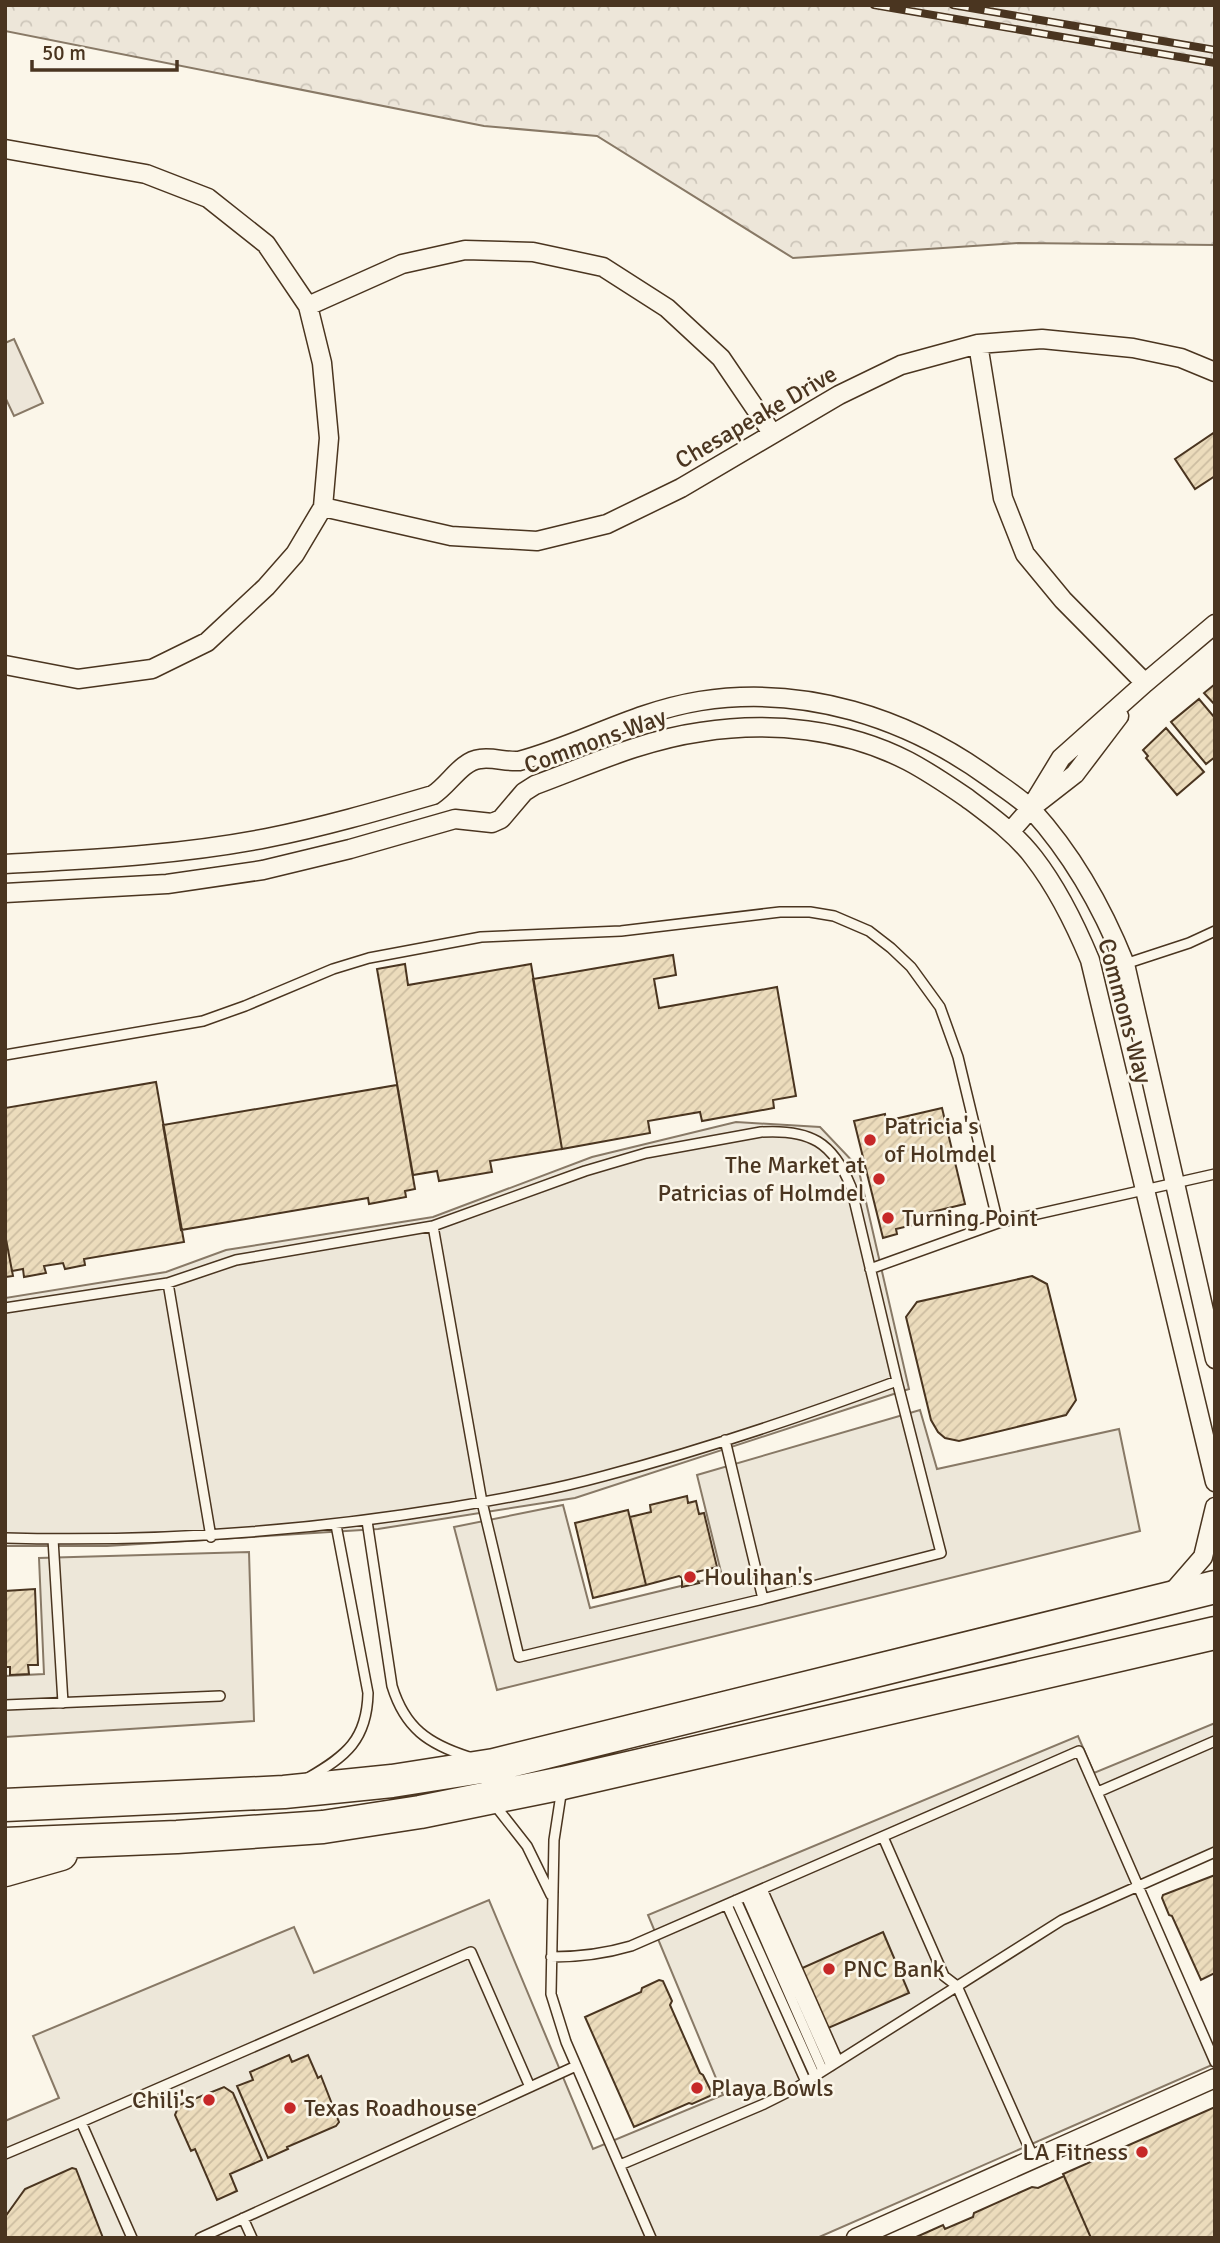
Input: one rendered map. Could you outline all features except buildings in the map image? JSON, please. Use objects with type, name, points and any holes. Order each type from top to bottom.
[{"type":"highway","points":[[5,1805],[284,1792],[392,1781],[495,1765],[1215,1587]]},
{"type":"highway","points":[[5,1844],[177,1837],[323,1827],[420,1812],[563,1783],[1215,1633]]},
{"type":"highway","points":[[5,1870],[80,1849],[177,1837]]},
{"type":"street","points":[[5,149],[146,174],[208,198],[266,244],[308,306],[322,363],[330,438],[323,507],[295,554],[266,587],[207,642],[152,669],[78,679],[5,665]]},
{"type":"street","points":[[308,306],[402,264],[466,250],[533,252],[603,267],[667,308],[721,358],[772,433]]},
{"type":"street","name":"Chesapeake Drive","points":[[323,507],[451,536],[537,541],[607,524],[681,488],[839,395],[901,365],[978,344],[1042,339],[1133,348],[1181,358],[1215,373]]},
{"type":"street","points":[[978,344],[1003,498],[1025,554],[1063,600],[1145,682]]},
{"type":"street","points":[[1010,832],[1030,809],[1075,774],[1145,682],[1215,624]]},
{"type":"street","name":"Commons Way","points":[[5,864],[119,858],[212,847],[331,824],[433,795],[471,761],[481,758],[519,761],[626,720],[701,701],[745,697],[820,703],[859,710],[894,723],[967,761],[1030,809],[1062,849],[1112,931],[1125,964],[1215,1359]]},
{"type":"street","name":"Commons Way","points":[[5,893],[167,884],[263,870],[456,819],[492,823],[501,819],[530,788],[628,750],[673,737],[744,727],[785,728],[830,734],[869,744],[908,761],[942,781],[1010,832],[1033,856],[1077,929],[1099,990],[1215,1482]]},
{"type":"street","points":[[1168,1597],[1203,1557],[1215,1507]]},
{"type":"street","points":[[856,2238],[1215,2078]]},
{"type":"lane","points":[[5,1055],[204,1021],[333,969],[369,958],[481,937],[621,931],[780,912],[810,912],[834,916],[869,931],[891,948],[911,967],[940,1007],[958,1057],[998,1223]]},
{"type":"lane","points":[[1125,964],[1189,943],[1215,931]]},
{"type":"lane","points":[[5,1308],[168,1283],[236,1260],[433,1226],[570,1175],[637,1156],[761,1132],[800,1134],[832,1151],[843,1166],[851,1187],[941,1553],[519,1657],[482,1502],[433,1226]]},
{"type":"lane","points":[[870,1269],[998,1223],[1215,1174]]},
{"type":"lane","points":[[168,1283],[211,1536]]},
{"type":"lane","points":[[5,1538],[211,1536],[367,1521],[482,1502],[603,1476],[831,1406],[897,1381]]},
{"type":"lane","points":[[725,1440],[763,1599]]},
{"type":"lane","points":[[367,1521],[392,1686],[398,1706],[413,1729],[451,1751],[495,1765]]},
{"type":"lane","points":[[284,1792],[338,1761],[357,1737],[367,1709],[368,1693],[335,1525]]},
{"type":"lane","points":[[53,1539],[63,1703]]},
{"type":"lane","points":[[5,1705],[220,1696]]},
{"type":"lane","points":[[1098,1792],[1215,1741]]},
{"type":"lane","points":[[551,1957],[581,1957],[631,1946],[1080,1751],[1215,2062]]},
{"type":"lane","points":[[563,1783],[554,1840],[551,1957],[554,2010],[650,2238]]},
{"type":"lane","points":[[490,1798],[527,1846],[552,1897]]},
{"type":"lane","points":[[883,1837],[944,1976],[957,1986],[1034,2159]]},
{"type":"lane","points":[[620,2165],[769,2102],[806,2082],[1062,1920],[1215,1852]]},
{"type":"lane","points":[[745,1897],[827,2068]]},
{"type":"lane","points":[[745,1897],[827,2068]]},
{"type":"lane","points":[[745,1897],[806,2082]]},
{"type":"lane","points":[[5,2154],[471,1952],[530,2087]]},
{"type":"lane","points":[[200,2238],[576,2066]]},
{"type":"lane","points":[[81,2122],[132,2238]]},
{"type":"lane","points":[[243,2218],[252,2238]]},
{"type":"green space","points":[[5,5],[1215,5],[1215,245],[1018,243],[793,258],[597,136],[484,126],[5,31]]},
{"type":"green space","points":[[14,339],[43,403],[14,416],[5,397],[5,343]]},
{"type":"shaded area","points":[[736,1122],[820,1127],[858,1167],[909,1389],[575,1498],[378,1529],[107,1546],[5,1546],[5,1298],[166,1272],[226,1250],[433,1217],[592,1157]]},
{"type":"shaded area","points":[[920,1410],[937,1469],[1119,1429],[1140,1531],[497,1690],[454,1527],[563,1505],[590,1608],[722,1576],[697,1475]]},
{"type":"shaded area","points":[[249,1552],[254,1721],[5,1737],[5,1676],[44,1674],[39,1558]]},
{"type":"shaded area","points":[[1215,1723],[1215,1849],[1134,1885],[1212,2065],[817,2238],[5,2238],[5,2121],[59,2098],[33,2036],[294,1927],[314,1973],[489,1900],[593,2149],[723,2095],[648,1915],[1078,1736],[1094,1773]]},
{"type":"railway","points":[[874,5],[1215,63]]},
{"type":"railway","points":[[953,5],[1215,50]]},
{"type":"place","name":"Patricia's of Holmdel","points":[[870,1140]]},
{"type":"place","name":"The Market at Patricias of Holmdel","points":[[879,1179]]},
{"type":"place","name":"Turning Point","points":[[888,1218]]},
{"type":"place","name":"Houlihan's","points":[[690,1577]]},
{"type":"place","name":"PNC Bank","points":[[829,1969]]},
{"type":"place","name":"Playa Bowls","points":[[697,2088]]},
{"type":"place","name":"Chili's","points":[[209,2100]]},
{"type":"place","name":"Texas Roadhouse","points":[[290,2108]]},
{"type":"place","name":"LA Fitness","points":[[1142,2152]]}]
